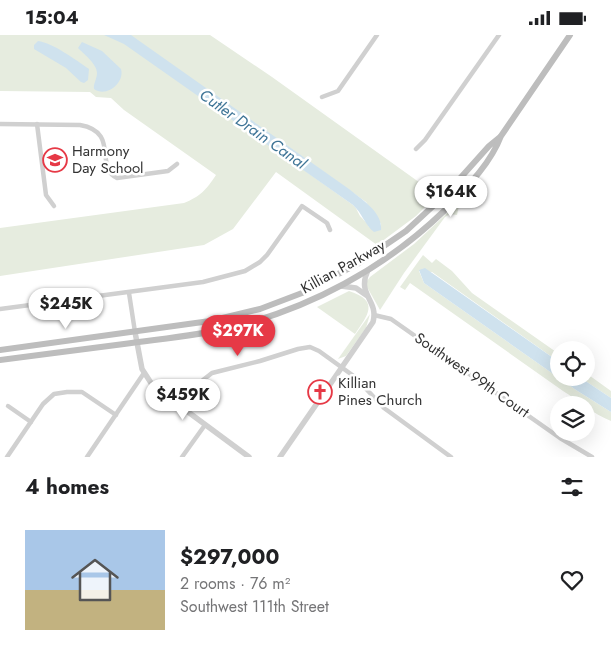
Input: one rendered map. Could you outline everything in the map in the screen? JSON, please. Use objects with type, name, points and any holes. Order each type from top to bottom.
[{"type":"main road","name":"Killian Parkway","points":[[0,360],[206,332],[246,323],[300,305],[341,286],[368,270],[412,238],[448,207],[496,150],[501,136],[570,35]]},
{"type":"main road","name":"Killian Parkway","points":[[0,350],[210,321],[248,312],[299,294],[339,275],[377,252],[419,220],[450,190],[489,146],[501,136]]},
{"type":"street","points":[[322,97],[338,91],[377,35]]},
{"type":"street","points":[[416,149],[425,140],[499,35]]},
{"type":"street","points":[[0,124],[80,125],[95,131],[104,143],[108,170],[117,178],[168,171],[177,164]]},
{"type":"street","points":[[37,124],[46,195],[54,206]]},
{"type":"street","points":[[0,309],[204,282],[245,271],[260,262],[302,205],[327,223],[330,230]]},
{"type":"street","points":[[366,295],[364,283],[368,270]]},
{"type":"street","points":[[280,457],[371,325],[374,315],[373,305],[366,295],[356,288],[341,286]]},
{"type":"street","points":[[129,293],[140,363],[144,373],[158,390],[249,457]]},
{"type":"street","name":"Southwest 99th Court","points":[[374,315],[391,319],[560,438],[592,457]]},
{"type":"street","points":[[182,408],[203,380],[212,373],[254,363],[302,348],[314,349],[362,384],[384,409],[451,457]]},
{"type":"street","points":[[86,457],[144,373]]},
{"type":"street","points":[[7,457],[48,398],[54,394],[75,391],[84,393],[116,415]]},
{"type":"street","points":[[8,406],[32,422]]},
{"type":"street","points":[[182,457],[205,425]]},
{"type":"shaded area","points":[[0,35],[210,35],[437,195],[416,216],[377,245],[276,172],[233,229],[204,245],[0,276],[0,228],[184,203],[203,192],[216,175],[124,110],[111,98],[96,97],[90,92],[0,91]],"holes":[[[293,150],[366,202],[381,224],[381,227],[369,227],[353,205],[287,158]]]},
{"type":"shaded area","points":[[460,201],[457,215],[450,214],[445,217],[404,273],[380,310],[367,287],[367,281],[414,244]]},
{"type":"shaded area","points":[[423,255],[432,263],[436,259],[452,271],[472,293],[550,348],[550,356],[432,272],[419,271],[424,283],[550,372],[550,382],[410,283],[405,290],[400,287]]},
{"type":"shaded area","points":[[349,291],[365,299],[368,304],[367,315],[355,334],[317,307]]},
{"type":"shaded area","points":[[370,314],[366,328],[346,356],[338,359]]},
{"type":"shaded area","points":[[595,379],[611,391],[611,398],[593,386],[595,386]]},
{"type":"shaded area","points":[[556,386],[570,386],[586,396],[570,396]]},
{"type":"shaded area","points":[[595,402],[611,412],[611,421],[595,413]]},
{"type":"water","name":"Cutler Drain Canal","points":[[104,35],[131,35],[349,189],[379,217],[381,230],[374,232],[353,205],[124,44]]},
{"type":"water","points":[[38,41],[57,48],[89,69],[88,80],[84,83],[81,82],[66,68],[34,49],[34,45]]},
{"type":"water","points":[[82,42],[102,51],[121,69],[120,79],[114,88],[104,92],[94,89],[97,75],[95,66],[78,48]]},
{"type":"water","points":[[425,268],[550,356],[550,372],[424,283],[419,270]]},
{"type":"water","points":[[570,386],[593,386],[611,398],[611,412],[595,402],[595,396],[586,396]]},
{"type":"place","name":"Harmony Day School","points":[[55,160]]},
{"type":"place","name":"Killian Pines Church","points":[[320,392]]}]
